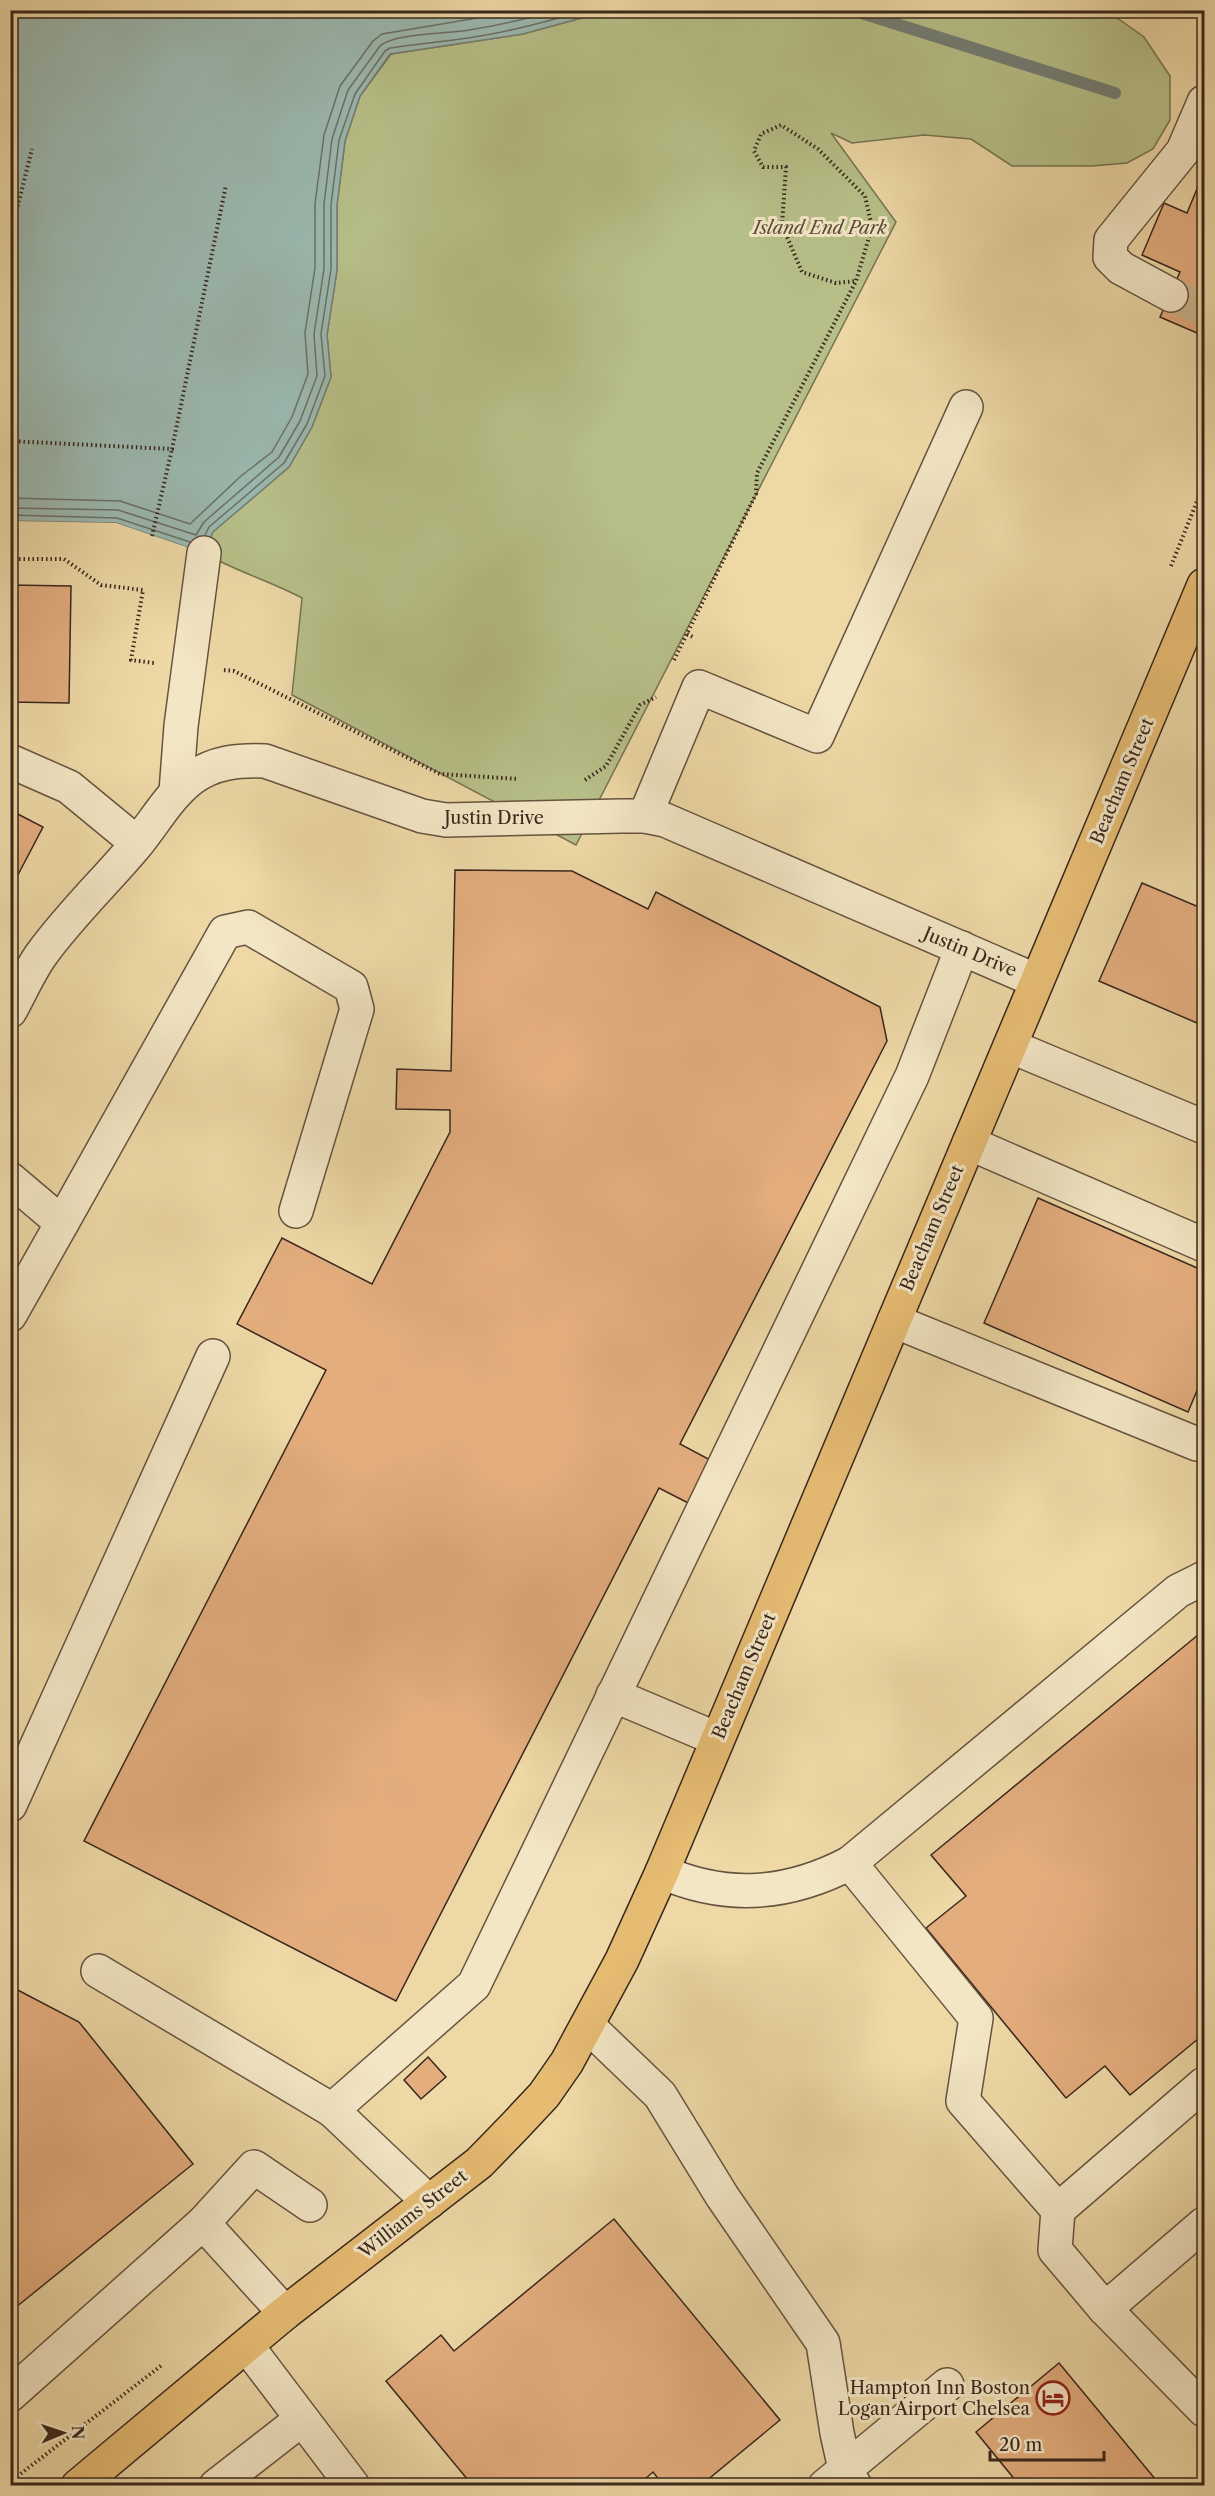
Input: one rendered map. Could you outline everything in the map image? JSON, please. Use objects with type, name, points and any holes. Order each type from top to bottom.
[{"type":"main road","name":"Beacham Street","points":[[662,1872],[1204,585]]},
{"type":"main road","name":"Williams Street","points":[[78,2486],[285,2313],[479,2163],[544,2095],[588,2026],[622,1960],[662,1872]]},
{"type":"lane","points":[[1171,295],[1121,268],[1110,257],[1112,240],[1183,151],[1204,102]]},
{"type":"lane","points":[[645,816],[699,687],[817,736],[966,407]]},
{"type":"lane","points":[[177,792],[181,726],[204,553]]},
{"type":"lane","name":"Justin Drive","points":[[10,1011],[40,956],[137,843],[177,792],[192,777],[208,769],[226,762],[246,760],[274,764],[422,816],[446,820],[645,816],[665,820],[1037,981]]},
{"type":"lane","points":[[10,761],[69,788],[137,843]]},
{"type":"lane","points":[[10,1315],[225,932],[249,927],[351,987],[357,1009],[296,1211]]},
{"type":"lane","points":[[332,2110],[474,1985],[912,1076],[962,948]]},
{"type":"lane","points":[[1010,1046],[1204,1127]]},
{"type":"lane","points":[[969,1143],[1204,1245]]},
{"type":"lane","points":[[10,1179],[62,1223]]},
{"type":"lane","points":[[894,1321],[1197,1444],[1204,1442]]},
{"type":"lane","points":[[10,1805],[213,1356]]},
{"type":"lane","points":[[662,1872],[705,1887],[729,1891],[756,1891],[809,1880],[850,1863],[1178,1592],[1204,1578]]},
{"type":"lane","points":[[614,1695],[717,1739]]},
{"type":"lane","points":[[850,1863],[976,2018],[963,2101],[1058,2210]]},
{"type":"lane","points":[[98,1971],[332,2110],[429,2202]]},
{"type":"lane","points":[[588,2026],[660,2095],[722,2196],[823,2343],[842,2480]]},
{"type":"lane","points":[[1204,2084],[1058,2210],[1055,2250],[1105,2309],[1204,2409]]},
{"type":"lane","points":[[10,2394],[203,2223],[254,2167],[310,2205]]},
{"type":"lane","points":[[203,2223],[285,2313]]},
{"type":"lane","points":[[1105,2309],[1204,2224]]},
{"type":"lane","points":[[247,2346],[354,2486]]},
{"type":"lane","points":[[842,2480],[946,2385]]},
{"type":"lane","points":[[216,2486],[303,2419]]},
{"type":"path","points":[[671,665],[756,494],[757,473],[856,281],[872,228],[865,196],[818,149],[781,125],[761,134],[754,151],[763,167],[786,168],[782,225],[802,272],[836,283],[856,281]]},
{"type":"path","points":[[10,237],[32,149]]},
{"type":"path","points":[[152,536],[226,185]]},
{"type":"path","points":[[10,441],[172,449]]},
{"type":"path","points":[[10,559],[64,559],[101,585],[143,590],[131,660],[234,671],[440,774],[522,779]]},
{"type":"path","points":[[687,634],[694,638]]},
{"type":"path","points":[[580,783],[606,766],[640,705],[656,696]]},
{"type":"green space","name":"Island End Park","points":[[1106,10],[1144,37],[1170,76],[1170,120],[1153,149],[1127,163],[1092,166],[1012,166],[971,139],[924,135],[852,143],[831,133],[896,222],[576,845],[292,695],[302,598],[204,553],[212,532],[289,467],[312,427],[331,377],[327,335],[337,270],[337,205],[345,141],[360,96],[391,54],[523,34],[607,11]]},
{"type":"water","points":[[11,11],[607,11],[523,34],[390,54],[360,96],[345,141],[337,205],[337,270],[327,335],[331,377],[312,427],[289,467],[213,532],[204,553],[116,523],[11,521]]},
{"type":"pier","points":[[11,521],[116,523],[204,553],[199,554],[115,526],[10,524]]},
{"type":"building","points":[[1204,172],[1204,316],[1197,333],[1160,317],[1180,272],[1142,255],[1164,203],[1187,213]]},
{"type":"building","points":[[10,585],[71,586],[69,703],[10,702]]},
{"type":"building","points":[[10,810],[43,827],[10,890]]},
{"type":"building","points":[[455,870],[572,871],[648,909],[656,892],[880,1007],[887,1041],[680,1444],[714,1462],[692,1505],[659,1488],[396,2001],[84,1841],[326,1370],[237,1324],[282,1238],[372,1284],[450,1132],[450,1110],[396,1109],[397,1069],[451,1071]]},
{"type":"building","points":[[1142,883],[1201,908],[1204,900],[1204,1026],[1099,981]]},
{"type":"building","points":[[1038,1198],[1204,1271],[1204,1374],[1188,1412],[984,1323]]},
{"type":"building","points":[[1204,1630],[1204,2034],[1130,2095],[1105,2066],[1066,2098],[926,1928],[966,1896],[931,1855]]},
{"type":"building","points":[[10,1986],[79,2022],[193,2164],[10,2312]]},
{"type":"building","points":[[428,2057],[446,2077],[421,2099],[404,2080]]},
{"type":"building","points":[[614,2219],[780,2420],[700,2486],[664,2486],[653,2472],[637,2486],[473,2486],[386,2381],[441,2335],[454,2351]]},
{"type":"building","name":"Hampton Inn Boston Logan Airport Chelsea","points":[[1059,2363],[1161,2486],[1020,2486],[976,2432]]},
{"type":"waterway","points":[[852,10],[1115,93]]},
{"type":"tunnel","points":[[1171,295],[1204,309]]},
{"type":"place","name":"Hampton Inn Boston Logan Airport Chelsea","points":[[1053,2398]]}]
